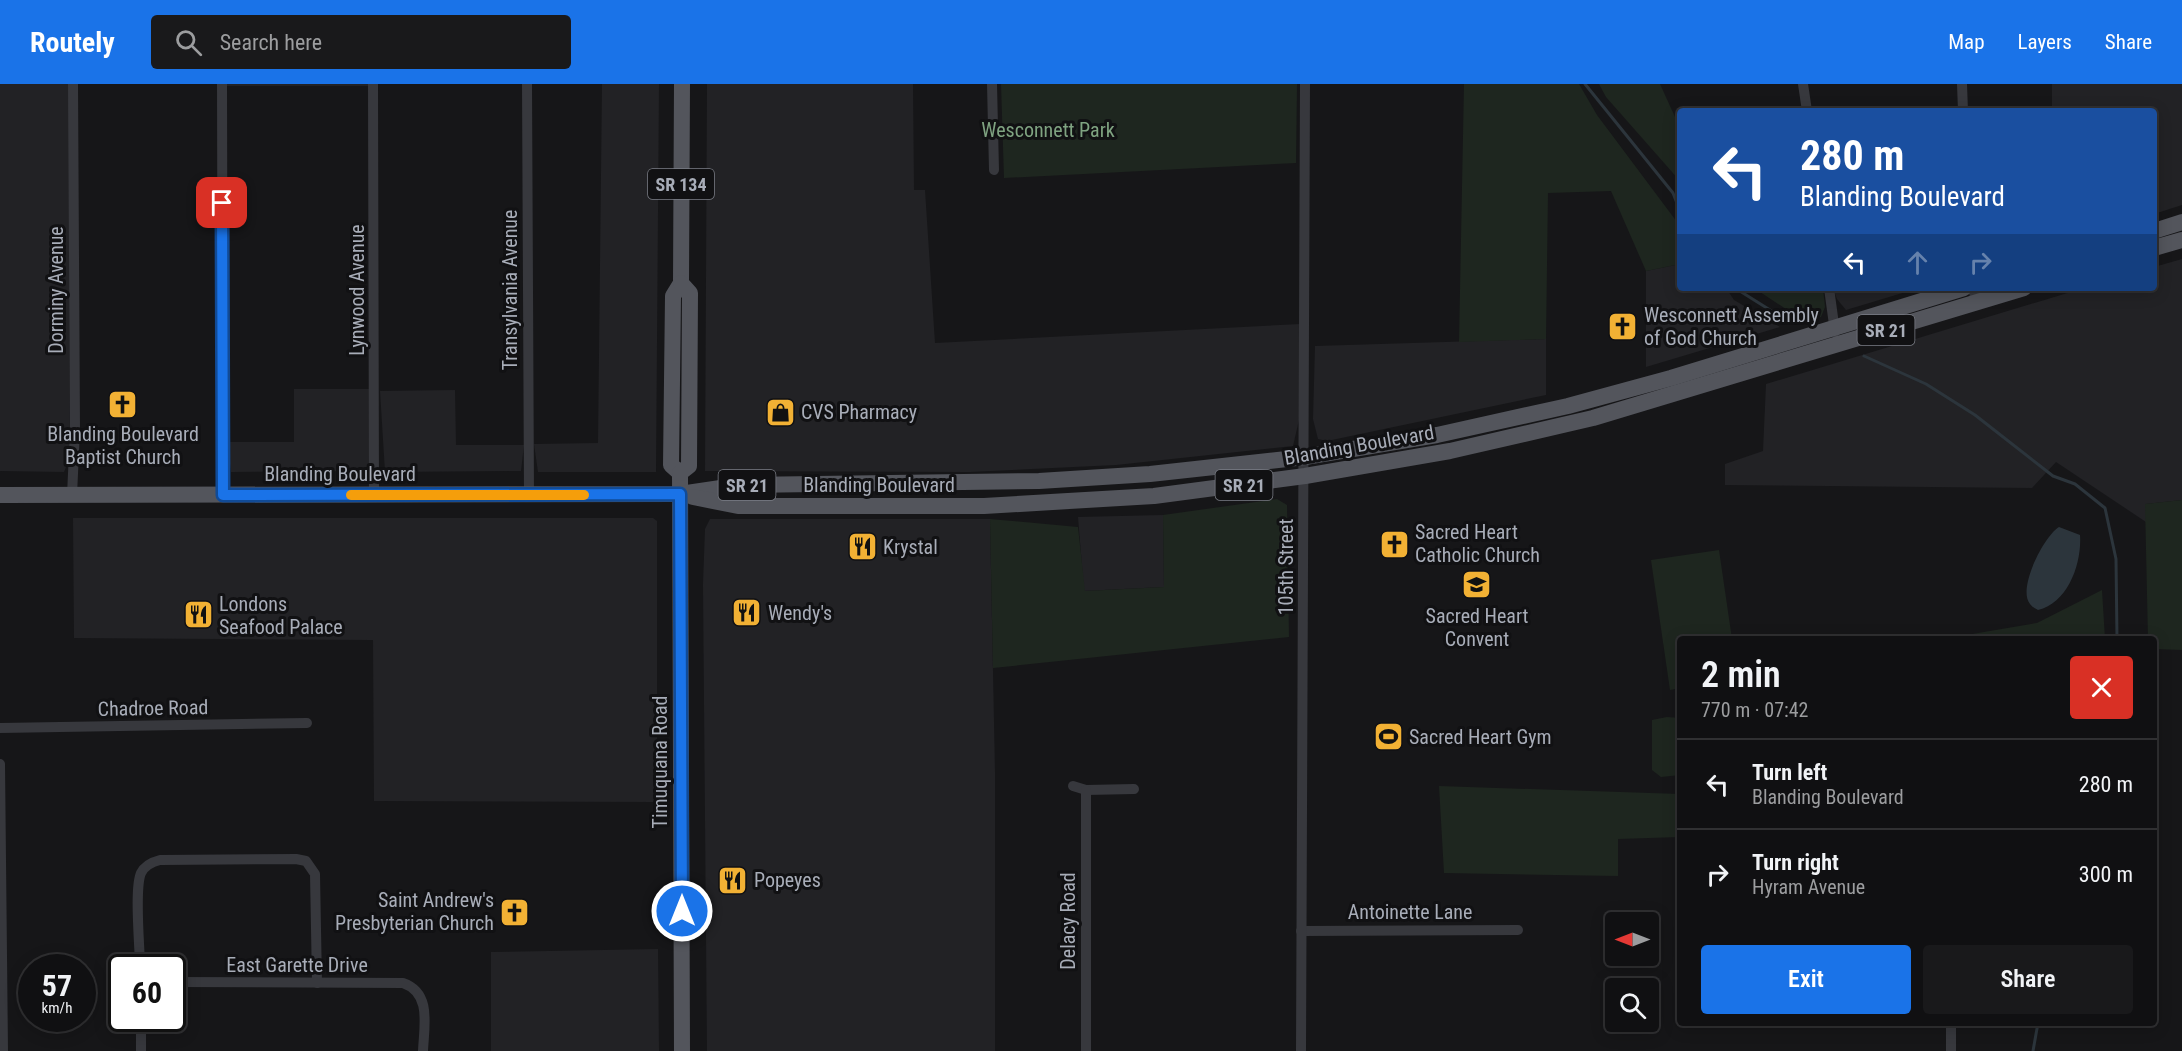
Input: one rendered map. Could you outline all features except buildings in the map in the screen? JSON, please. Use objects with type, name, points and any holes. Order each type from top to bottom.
[{"type":"main road","name":"Timuquana Road","points":[[682,84],[681,283],[674,296],[671,465],[680,473],[682,1051]]},
{"type":"main road","points":[[2157,230],[2182,222]]},
{"type":"main road","points":[[2157,247],[2182,240]]},
{"type":"main road","name":"Blanding Boulevard","points":[[1674,386],[1834,328],[1954,291]]},
{"type":"main road","name":"Blanding Boulevard","points":[[680,494],[738,506],[1010,504],[1099,500],[1202,491],[1305,476],[1398,461],[1510,429],[1836,346],[1974,296],[2005,291]]},
{"type":"main road","name":"Blanding Boulevard","points":[[0,495],[680,494],[741,485],[946,484],[1095,478],[1305,457],[1510,429]]},
{"type":"main road","points":[[1099,500],[1120,483],[1150,474]]},
{"type":"main road","points":[[1010,504],[1027,495],[1079,492],[1095,478]]},
{"type":"street","name":"Dorminy Avenue","points":[[72,495],[75,430],[73,84]]},
{"type":"street","points":[[222,84],[223,495]]},
{"type":"street","name":"Lynwood Avenue","points":[[373,84],[375,495]]},
{"type":"street","name":"Transylvania Avenue","points":[[527,84],[529,496]]},
{"type":"street","points":[[992,84],[994,170]]},
{"type":"street","name":"105th Street","points":[[1301,1051],[1305,84]]},
{"type":"street","points":[[1803,84],[1806,108]]},
{"type":"street","points":[[1962,84],[1963,108]]},
{"type":"street","points":[[1829,291],[1836,346]]},
{"type":"street","name":"Chadroe Road","points":[[0,728],[307,723]]},
{"type":"street","points":[[0,764],[3,1051]]},
{"type":"street","points":[[1073,786],[1086,790],[1134,789]]},
{"type":"street","name":"Delacy Road","points":[[1086,790],[1086,1051]]},
{"type":"street","points":[[140,954],[139,881],[145,867],[160,860],[296,859],[311,866],[316,882],[317,983]]},
{"type":"street","name":"Antoinette Lane","points":[[1301,931],[1518,930]]},
{"type":"street","name":"East Garette Drive","points":[[186,982],[403,983],[418,992],[424,1009],[423,1051]]},
{"type":"street","points":[[1951,1026],[1952,1051]]},
{"type":"street","points":[[141,1032],[141,1051]]},
{"type":"shaded area","points":[[0,84],[69,84],[70,457],[64,472],[0,471]]},
{"type":"shaded area","points":[[226,84],[370,84],[370,86],[226,86]]},
{"type":"shaded area","points":[[602,84],[659,84],[656,472],[538,472],[534,444],[598,443]]},
{"type":"shaded area","points":[[707,84],[913,84],[914,190],[925,190],[935,343],[1300,324],[1299,420],[1293,446],[1116,465],[970,472],[705,471]]},
{"type":"shaded area","points":[[2052,84],[2182,84],[2182,205],[2157,213],[2157,108],[2052,108]]},
{"type":"shaded area","points":[[2182,259],[2182,500],[2146,504],[2146,522],[2056,462],[2032,488],[1725,485],[1725,464],[1763,451],[1766,384],[2074,291],[2157,291],[2157,266]]},
{"type":"shaded area","points":[[1677,265],[1677,291],[1728,291],[1734,300],[1780,327],[1646,367],[1646,271]]},
{"type":"shaded area","points":[[1834,291],[1909,291],[1846,310]]},
{"type":"shaded area","points":[[1546,339],[1546,395],[1327,441],[1318,439],[1313,419],[1315,346]]},
{"type":"shaded area","points":[[294,389],[371,389],[369,471],[231,472],[227,442],[294,442]]},
{"type":"shaded area","points":[[455,390],[456,445],[524,445],[521,471],[385,472],[380,391]]},
{"type":"shaded area","points":[[1163,515],[1164,587],[1084,591],[1078,517]]},
{"type":"shaded area","points":[[73,518],[653,518],[657,521],[657,802],[374,801],[373,640],[74,638]]},
{"type":"shaded area","points":[[710,519],[990,519],[995,773],[995,1051],[707,1051],[703,584],[705,529]]},
{"type":"shaded area","points":[[2059,527],[2080,535],[2076,569],[2065,591],[2058,599],[2038,610],[2031,605],[2027,597],[2030,575],[2046,541]]},
{"type":"shaded area","points":[[658,949],[659,1051],[491,1051],[491,952]]},
{"type":"green space","name":"Wesconnett Park","points":[[1001,84],[1297,84],[1296,163],[1004,178]]},
{"type":"green space","points":[[1464,84],[1579,84],[1597,115],[1677,222],[1677,265],[1646,271],[1611,191],[1548,193],[1546,339],[1459,342]]},
{"type":"green space","points":[[1599,84],[1660,84],[1677,121],[1677,178],[1606,97]]},
{"type":"green space","points":[[1759,291],[1823,291],[1825,307],[1821,317],[1804,321]]},
{"type":"green space","points":[[1277,499],[1287,505],[1289,637],[993,668],[990,519],[1078,527],[1085,591],[1164,587],[1163,515]]},
{"type":"green space","points":[[2182,500],[2182,650],[2157,649],[2157,636],[2148,636],[2145,504]]},
{"type":"green space","points":[[1719,550],[1732,636],[1677,636],[1677,689],[1670,690],[1651,560]]},
{"type":"green space","points":[[2102,590],[2105,636],[1961,636],[2037,623]]},
{"type":"green space","points":[[1677,718],[1677,775],[1661,777],[1652,770],[1652,720]]},
{"type":"green space","points":[[1439,786],[1677,794],[1677,837],[1618,839],[1618,876],[1444,873]]},
{"type":"waterway","points":[[1585,84],[1673,193],[1677,203]]},
{"type":"waterway","points":[[1740,291],[1789,322]]},
{"type":"waterway","points":[[1864,356],[1926,384],[1975,415],[2053,476],[2075,484],[2105,508],[2116,559],[2117,636]]},
{"type":"waterway","points":[[2033,1051],[2037,1026]]},
{"type":"slow traffic","points":[[351,495],[584,495]]},
{"type":"place","name":"Wesconnett Assembly of God Church","points":[[1623,326]]},
{"type":"place","name":"Blanding Boulevard Baptist Church","points":[[123,404]]},
{"type":"place","name":"CVS Pharmacy","points":[[780,412]]},
{"type":"place","name":"Sacred Heart Catholic Church","points":[[1394,544]]},
{"type":"place","name":"Krystal","points":[[862,547]]},
{"type":"place","name":"Sacred Heart Convent","points":[[1477,585]]},
{"type":"place","name":"Wendy's","points":[[747,613]]},
{"type":"place","name":"Londons Seafood Palace","points":[[198,615]]},
{"type":"place","name":"Sacred Heart Gym","points":[[1388,737]]},
{"type":"place","name":"Popeyes","points":[[733,880]]},
{"type":"place","name":"Saint Andrew's Presbyterian Church","points":[[515,912]]},
{"type":"route","points":[[222,203],[223,495],[680,494],[682,911]]}]
